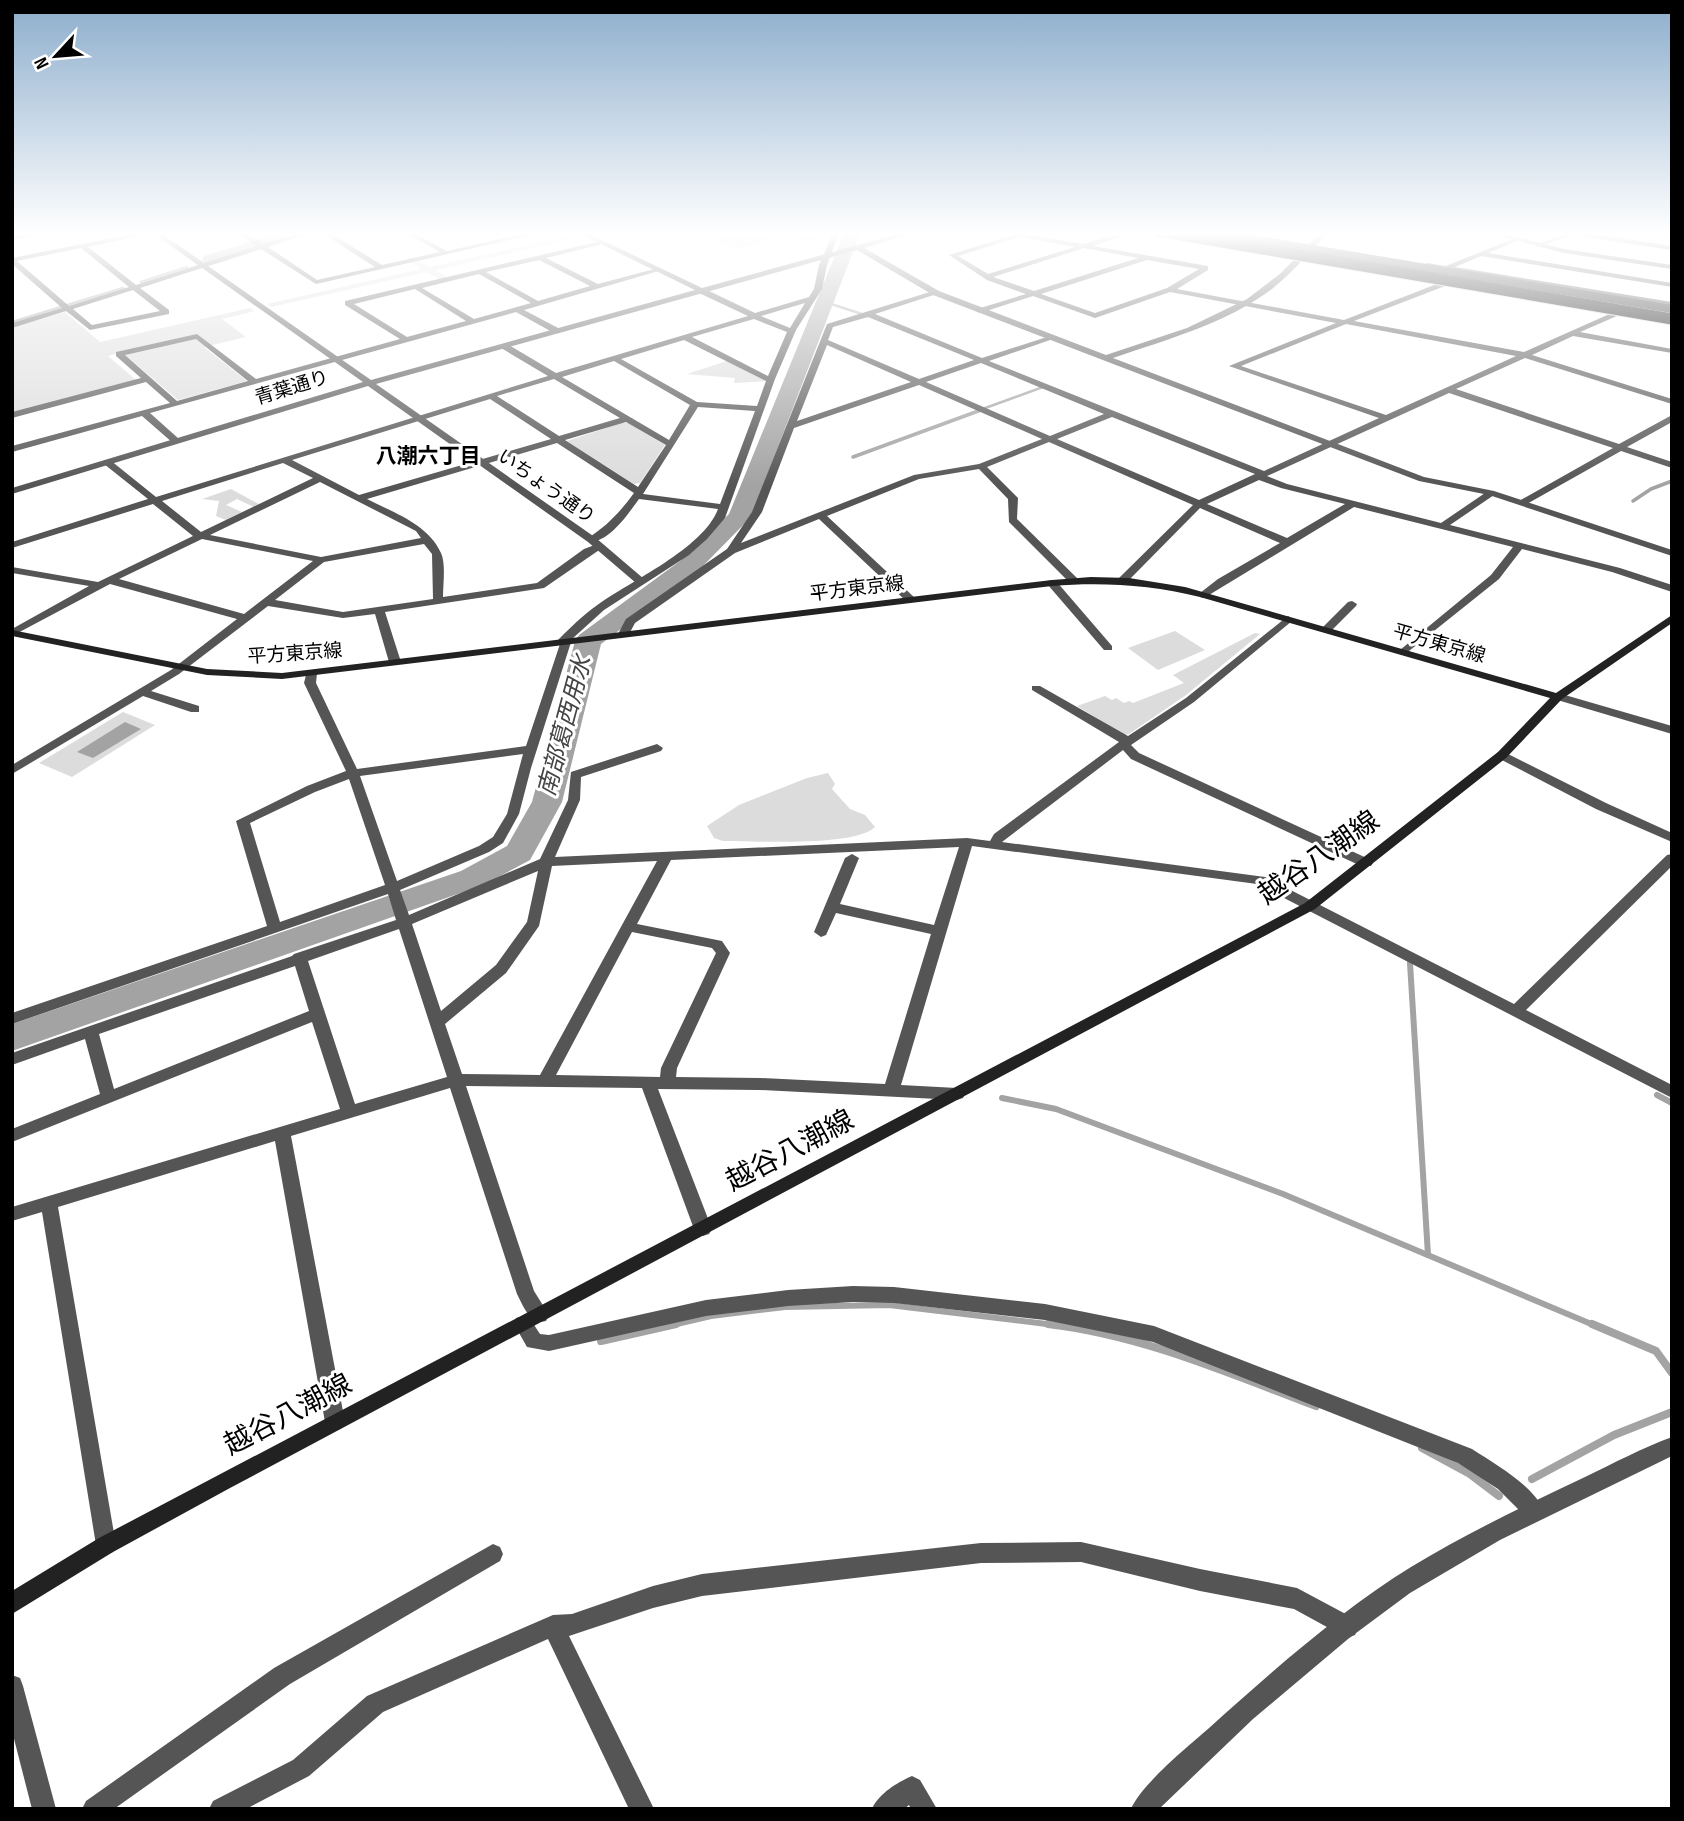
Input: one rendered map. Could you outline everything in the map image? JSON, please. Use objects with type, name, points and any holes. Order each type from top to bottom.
[{"type":"main road","name":"平方東京線","points":[[13,633],[183,667],[257,676],[310,673],[1073,580],[1123,580],[1158,584],[1204,595],[1558,697]]},
{"type":"main road","points":[[1558,697],[1672,618]]},
{"type":"main road","name":"越谷八潮線","points":[[12,1602],[106,1545],[335,1422],[1310,906],[1502,755],[1558,697]]},
{"type":"street","points":[[12,326],[40,316]]},
{"type":"street","points":[[76,316],[90,328],[147,316]]},
{"type":"street","name":"いちょう通り","points":[[272,316],[596,543],[640,581]]},
{"type":"street","points":[[369,316],[405,339]]},
{"type":"street","points":[[464,316],[472,321]]},
{"type":"street","points":[[12,449],[491,316]]},
{"type":"street","points":[[530,316],[557,331]]},
{"type":"street","name":"青葉通り","points":[[12,491],[369,383],[611,316]]},
{"type":"street","points":[[12,545],[750,316]]},
{"type":"street","points":[[755,316],[784,330],[792,330]]},
{"type":"street","points":[[12,1019],[275,928],[393,891],[498,840],[513,814],[568,640],[578,627],[640,581],[690,550],[707,535],[724,507],[771,379],[801,316]]},
{"type":"street","points":[[731,551],[757,512],[830,326],[862,316]]},
{"type":"street","points":[[873,316],[1284,486],[1616,570],[1672,589]]},
{"type":"street","points":[[993,316],[1422,479],[1491,493],[1672,553]]},
{"type":"street","points":[[1105,358],[1218,316]]},
{"type":"street","points":[[1312,316],[1525,355],[1672,402]]},
{"type":"street","points":[[1360,316],[1233,366],[1387,418]]},
{"type":"street","points":[[1123,580],[1199,504],[1610,316]]},
{"type":"street","points":[[1571,334],[1672,351]]},
{"type":"street","points":[[175,403],[119,354],[197,336],[254,381]]},
{"type":"street","points":[[685,337],[771,379]]},
{"type":"street","points":[[789,427],[1050,337]]},
{"type":"street","points":[[824,341],[1287,542]]},
{"type":"street","points":[[504,346],[670,444]]},
{"type":"street","points":[[614,359],[695,404],[760,408]]},
{"type":"street","points":[[12,415],[147,379]]},
{"type":"street","points":[[1450,390],[1672,465]]},
{"type":"street","points":[[491,396],[638,494],[724,507]]},
{"type":"street","points":[[266,603],[344,615],[540,586],[588,551],[603,536],[638,494],[695,404]]},
{"type":"street","points":[[143,412],[176,441]]},
{"type":"street","points":[[624,634],[630,621],[731,551],[917,477],[981,466],[1112,414]]},
{"type":"street","points":[[1522,503],[1672,418]]},
{"type":"street","points":[[359,498],[627,419]]},
{"type":"street","points":[[284,460],[410,522],[428,540],[437,554],[438,601]]},
{"type":"street","points":[[107,462],[200,536],[321,560],[428,540]]},
{"type":"street","points":[[981,466],[1013,498],[1012,520],[1073,580]]},
{"type":"street","points":[[13,633],[104,582],[318,479]]},
{"type":"street","points":[[1441,527],[1491,493]]},
{"type":"street","points":[[1204,595],[1222,581],[1352,504]]},
{"type":"street","points":[[820,515],[911,600]]},
{"type":"street","points":[[1404,652],[1495,578],[1520,545]]},
{"type":"street","points":[[12,770],[144,693],[183,667],[321,560]]},
{"type":"street","points":[[12,570],[104,582],[246,618]]},
{"type":"street","points":[[1052,583],[1108,648]]},
{"type":"street","points":[[1326,630],[1352,604]]},
{"type":"street","points":[[379,610],[395,662]]},
{"type":"street","points":[[994,845],[999,837],[1125,743],[1190,700],[1288,619]]},
{"type":"street","points":[[310,673],[310,683],[319,705],[353,773],[404,919],[526,1294],[534,1342],[549,1343],[706,1308],[853,1294],[894,1295],[1079,1317],[1154,1334],[1465,1456],[1505,1482],[1534,1511]]},
{"type":"street","points":[[1035,690],[1125,743],[1136,756],[1366,863]]},
{"type":"street","points":[[144,693],[195,709]]},
{"type":"street","points":[[1558,697],[1672,730]]},
{"type":"street","points":[[438,1022],[501,969],[534,923],[545,862],[575,800],[575,775],[657,748]]},
{"type":"street","points":[[275,928],[243,821],[311,789],[353,773],[532,749]]},
{"type":"street","points":[[1502,755],[1601,806],[1672,838]]},
{"type":"street","points":[[892,1090],[894,1074],[967,842]]},
{"type":"street","points":[[12,1059],[404,919],[545,862],[967,842],[1260,880],[1672,1092]]},
{"type":"street","points":[[545,1081],[667,855]]},
{"type":"street","points":[[821,932],[852,858]]},
{"type":"street","points":[[1515,1012],[1672,858]]},
{"type":"street","points":[[831,907],[939,931]]},
{"type":"street","points":[[629,927],[718,944],[723,953],[669,1068],[667,1084]]},
{"type":"street","points":[[299,957],[349,1111]]},
{"type":"street","points":[[12,1136],[317,1014]]},
{"type":"street","points":[[91,1032],[108,1096]]},
{"type":"street","points":[[12,1214],[456,1080],[760,1084],[957,1094]]},
{"type":"street","points":[[648,1084],[703,1229]]},
{"type":"street","points":[[282,1133],[335,1422]]},
{"type":"street","points":[[49,1203],[106,1545]]},
{"type":"street","points":[[1143,1809],[1173,1775],[1254,1702],[1347,1627],[1433,1566],[1534,1511],[1672,1446]]},
{"type":"street","points":[[221,1809],[301,1768],[375,1704],[554,1626],[572,1625],[653,1597],[702,1585],[981,1553],[1081,1552],[1297,1599],[1347,1627]]},
{"type":"street","points":[[94,1809],[282,1676],[492,1554]]},
{"type":"street","points":[[554,1626],[642,1809]]},
{"type":"street","points":[[12,1686],[44,1809]]},
{"type":"street","points":[[884,1809],[912,1788],[925,1809]]},
{"type":"shaded area","points":[[51,316],[70,316],[100,342],[215,316],[234,316],[222,319],[246,337],[204,347],[247,381],[178,400],[122,352],[108,356],[136,380],[12,413],[12,327]]},
{"type":"shaded area","points":[[727,361],[766,381],[734,383],[735,378],[687,374]]},
{"type":"shaded area","points":[[628,423],[665,445],[640,483],[634,484],[567,441]]},
{"type":"shaded area","points":[[231,489],[259,504],[254,507],[237,499],[226,505],[242,512],[226,520],[216,516],[219,501],[202,499]]},
{"type":"shaded area","points":[[1175,631],[1205,650],[1158,670],[1128,648]]},
{"type":"shaded area","points":[[1255,633],[1260,634],[1186,695],[1129,734],[1124,735],[1077,706],[1105,696],[1124,703],[1133,703],[1184,683],[1173,675]]},
{"type":"shaded area","points":[[123,712],[155,725],[72,777],[39,763]]},
{"type":"shaded area","points":[[125,722],[141,729],[93,758],[77,752]]},
{"type":"shaded area","points":[[828,773],[835,784],[832,789],[850,809],[865,815],[875,827],[847,838],[779,842],[723,841],[714,838],[707,826],[739,805],[807,778]]},
{"type":"waterway","points":[[12,322],[32,316]]},
{"type":"waterway","name":"南部葛西用水","points":[[12,1038],[472,878],[519,853],[547,802],[588,641],[689,566],[739,517],[819,316]]},
{"type":"waterway","points":[[977,411],[1043,387]]},
{"type":"waterway","points":[[853,457],[981,410]]},
{"type":"waterway","points":[[1633,501],[1651,489],[1672,481]]},
{"type":"waterway","points":[[1410,963],[1428,1255]]},
{"type":"waterway","points":[[1657,1095],[1672,1103]]},
{"type":"waterway","points":[[1002,1098],[1056,1109],[1283,1194],[1596,1326]]},
{"type":"waterway","points":[[668,1326],[711,1316],[785,1307],[889,1305],[1057,1325]]},
{"type":"waterway","points":[[601,1341],[676,1324]]},
{"type":"waterway","points":[[1048,1324],[1057,1325]]},
{"type":"waterway","points":[[1592,1324],[1656,1351],[1672,1373]]},
{"type":"waterway","points":[[1057,1325],[1063,1326]]},
{"type":"waterway","points":[[1057,1325],[1151,1346],[1316,1406]]},
{"type":"waterway","points":[[1532,1479],[1614,1435],[1672,1412]]},
{"type":"waterway","points":[[1422,1448],[1470,1474],[1499,1496]]},
{"type":"district","name":"八潮六丁目","points":[[428,456]]}]
